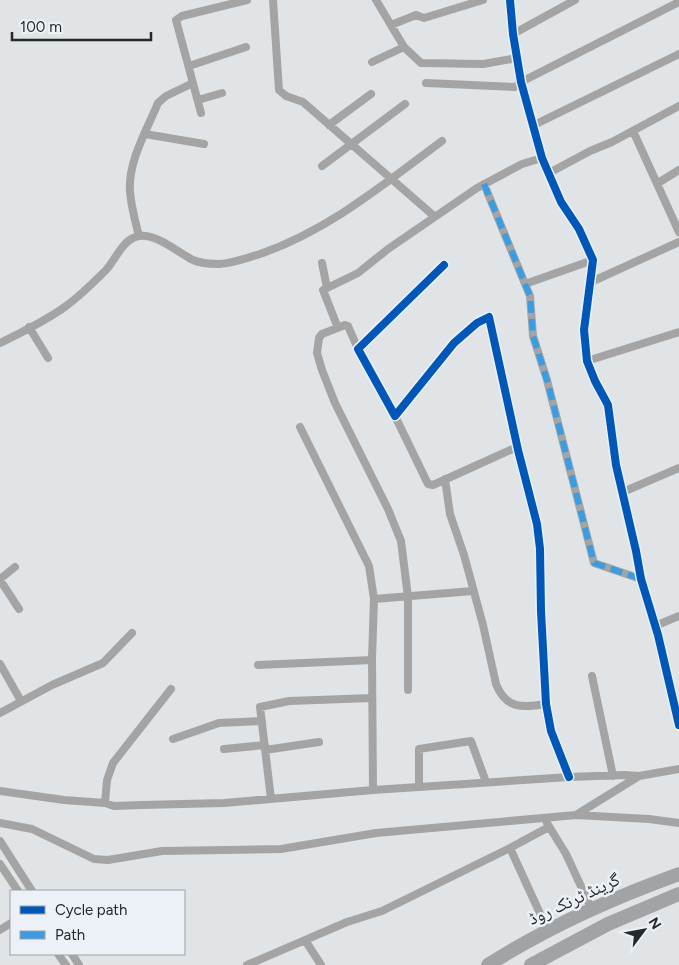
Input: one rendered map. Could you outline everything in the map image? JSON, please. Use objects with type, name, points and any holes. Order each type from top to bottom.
[{"type":"highway","name":"گرینڈ ٹرنک روڈ","points":[[488,965],[548,931],[592,910],[679,874]]},
{"type":"highway","points":[[531,965],[608,924],[679,894]]},
{"type":"street","points":[[201,113],[176,20],[182,16],[247,0]]},
{"type":"street","points":[[273,0],[279,90],[286,96],[303,102],[434,216]]},
{"type":"street","points":[[376,0],[404,47],[421,63],[483,64],[517,58]]},
{"type":"street","points":[[391,26],[416,16],[424,18],[483,0]]},
{"type":"street","points":[[510,0],[517,58],[542,158],[561,202],[579,229],[593,260],[584,330],[587,361],[608,405],[616,465],[641,579],[655,626],[679,725]]},
{"type":"street","points":[[513,34],[575,0]]},
{"type":"street","points":[[426,83],[514,87],[679,2]]},
{"type":"street","points":[[189,66],[246,47]]},
{"type":"street","points":[[372,62],[404,47]]},
{"type":"street","points":[[534,125],[679,54]]},
{"type":"street","points":[[139,236],[131,204],[131,170],[158,103],[166,96],[193,83]]},
{"type":"street","points":[[198,100],[222,93]]},
{"type":"street","points":[[329,125],[371,94]]},
{"type":"street","points":[[322,166],[405,104]]},
{"type":"street","points":[[549,173],[679,106]]},
{"type":"street","points":[[632,131],[679,232]]},
{"type":"street","points":[[145,134],[204,144]]},
{"type":"street","points":[[0,344],[65,307],[106,270],[124,245],[139,236],[162,241],[194,260],[201,262],[223,264],[235,262],[306,235],[344,213],[442,141]]},
{"type":"street","points":[[338,328],[323,290],[358,273],[434,216],[484,184],[522,164],[542,158]]},
{"type":"street","points":[[658,184],[679,170]]},
{"type":"street","points":[[484,184],[530,296],[533,336],[548,380],[594,563],[641,579]]},
{"type":"street","points":[[591,282],[679,242]]},
{"type":"street","points":[[525,284],[593,260]]},
{"type":"street","points":[[322,263],[327,288]]},
{"type":"street","points":[[358,349],[444,265]]},
{"type":"street","points":[[395,416],[454,343],[477,323],[490,317],[517,446],[537,524],[540,549],[546,704],[551,731],[569,777]]},
{"type":"street","points":[[408,690],[408,597],[401,541],[388,509],[335,403],[317,353],[318,338],[322,334],[344,325],[348,326],[428,484],[433,485],[517,446]]},
{"type":"street","points":[[29,327],[48,358]]},
{"type":"street","points":[[587,361],[679,332]]},
{"type":"street","points":[[300,427],[369,566],[374,599],[372,660],[373,790]]},
{"type":"street","points":[[622,492],[679,468]]},
{"type":"street","points":[[445,479],[450,514],[464,555],[500,692],[505,700],[515,704],[529,707],[546,704]]},
{"type":"street","points":[[15,567],[0,579],[19,609]]},
{"type":"street","points":[[374,599],[473,591]]},
{"type":"street","points":[[655,626],[679,616]]},
{"type":"street","points":[[0,713],[52,684],[103,662],[132,633]]},
{"type":"street","points":[[258,665],[372,660]]},
{"type":"street","points":[[0,664],[21,701]]},
{"type":"street","points":[[592,676],[613,776]]},
{"type":"street","points":[[105,803],[107,780],[113,763],[171,689]]},
{"type":"street","points":[[271,799],[260,707],[289,701],[372,698]]},
{"type":"street","points":[[173,739],[219,723],[262,721]]},
{"type":"street","points":[[419,787],[419,749],[471,741],[486,782]]},
{"type":"street","points":[[224,749],[319,742]]},
{"type":"street","points":[[0,791],[64,800],[105,803],[114,806],[224,803],[486,782],[569,777],[639,776],[679,769]]},
{"type":"street","points":[[576,815],[639,776]]},
{"type":"street","points":[[0,823],[32,829],[94,859],[108,860],[162,851],[281,849],[376,833],[543,817],[576,815],[649,819],[679,823]]},
{"type":"street","points":[[543,817],[566,854],[592,910]]},
{"type":"street","points":[[247,965],[347,922],[382,911],[549,827]]},
{"type":"street","points":[[0,841],[31,890]]},
{"type":"street","points":[[510,848],[548,931]]},
{"type":"street","points":[[0,864],[17,890]]},
{"type":"street","points":[[305,940],[321,965]]},
{"type":"marked path","points":[[484,184],[530,296],[533,336],[547,380],[594,563],[641,579]]},
{"type":"cycle path","points":[[510,0],[513,34],[521,82],[542,158],[561,202],[579,229],[593,260],[584,330],[587,361],[608,405],[616,465],[641,579],[658,635],[679,725]]},
{"type":"cycle path","points":[[444,265],[358,349],[395,416],[454,343],[477,323],[489,317],[518,450],[537,524],[540,549],[546,704],[551,731],[569,777]]}]
